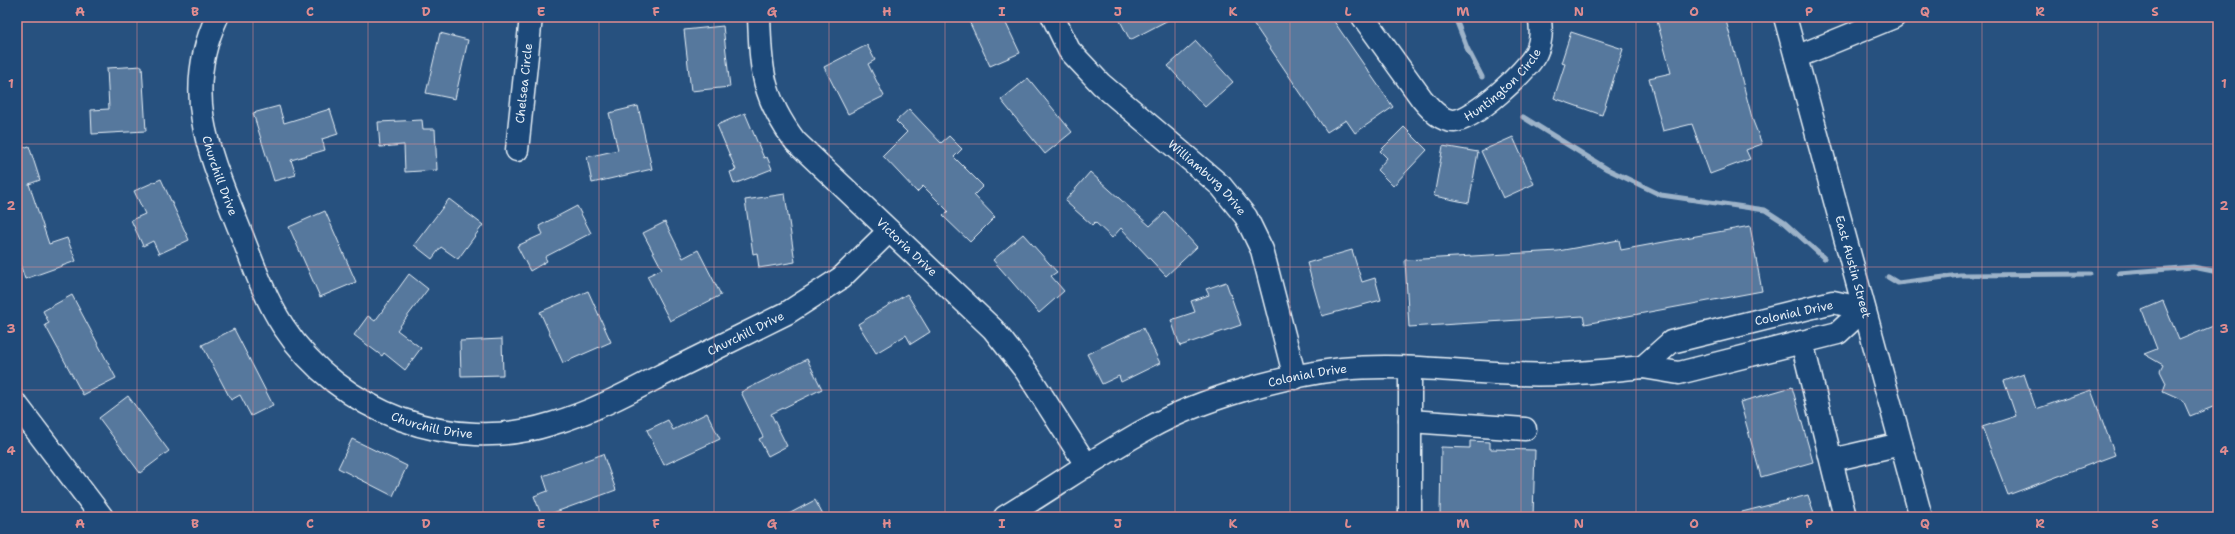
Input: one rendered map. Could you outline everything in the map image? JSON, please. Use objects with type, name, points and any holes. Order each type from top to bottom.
[{"type":"street","name":"Churchill Drive","points":[[217,17],[208,36],[202,61],[199,85],[200,110],[218,176],[269,300],[283,326],[300,349],[315,366],[335,383],[388,415],[415,424],[443,432],[503,434],[552,424],[588,411],[804,303],[841,278],[888,231]]},
{"type":"street","name":"Chelsea Circle","points":[[517,150],[531,17]]},
{"type":"street","name":"Victoria Drive","points":[[759,17],[762,72],[769,99],[780,122],[795,141],[888,231],[970,305],[1002,340],[1026,371],[1087,466]]},
{"type":"street","name":"Williamburg Drive","points":[[1053,17],[1069,50],[1100,84],[1220,186],[1246,218],[1262,250],[1295,378]]},
{"type":"street","name":"Huntington Circle","points":[[1363,17],[1433,112],[1443,119],[1453,121],[1473,114],[1517,78],[1530,64],[1540,41],[1541,27],[1539,17]]},
{"type":"street","name":"East Austin Street","points":[[1784,17],[1921,517]]},
{"type":"street","points":[[1796,57],[1894,17]]},
{"type":"street","name":"Colonial Drive","points":[[1643,367],[1671,342],[1833,302],[1864,309]]},
{"type":"street","name":"Colonial Drive","points":[[1005,517],[1149,428],[1173,416],[1242,392],[1295,378],[1342,370],[1410,368],[1542,375],[1643,367],[1679,373],[1838,333],[1864,309]]},
{"type":"street","points":[[1802,342],[1845,517]]},
{"type":"street","points":[[1410,368],[1410,517]]},
{"type":"street","points":[[17,405],[102,517]]},
{"type":"street","points":[[1410,421],[1525,429]]},
{"type":"street","points":[[1832,460],[1900,444]]},
{"type":"building","points":[[967,17],[1003,17],[1020,53],[990,66]]},
{"type":"building","points":[[1118,17],[1174,17],[1130,40]]},
{"type":"building","points":[[1249,17],[1331,17],[1393,107],[1355,133],[1346,120],[1327,132]]},
{"type":"building","points":[[1656,17],[1725,17],[1753,121],[1762,144],[1746,150],[1750,159],[1710,174],[1692,124],[1663,131],[1649,78],[1671,73]]},
{"type":"building","points":[[723,26],[730,87],[691,91],[684,30]]},
{"type":"building","points":[[1571,32],[1623,49],[1602,115],[1554,98],[1565,64],[1561,63]]},
{"type":"building","points":[[440,33],[468,40],[455,99],[426,93]]},
{"type":"building","points":[[1196,41],[1233,82],[1205,107],[1168,66]]},
{"type":"building","points":[[867,45],[875,60],[868,64],[884,96],[848,114],[824,67]]},
{"type":"building","points":[[142,66],[146,131],[92,134],[91,110],[109,109],[107,68]]},
{"type":"building","points":[[1028,78],[1072,132],[1045,154],[1001,100]]},
{"type":"building","points":[[279,106],[284,123],[330,109],[338,134],[322,139],[325,150],[291,160],[296,175],[274,181],[253,113]]},
{"type":"building","points":[[638,106],[652,169],[592,183],[587,157],[618,150],[609,113]]},
{"type":"building","points":[[909,109],[941,143],[949,136],[962,149],[954,157],[983,186],[974,195],[995,217],[970,242],[943,216],[948,211],[923,186],[917,192],[883,156],[907,132],[896,121]]},
{"type":"building","points":[[745,113],[764,158],[767,157],[772,169],[734,184],[730,172],[736,170],[717,125]]},
{"type":"building","points":[[422,120],[423,129],[435,129],[437,170],[405,172],[404,145],[380,147],[378,122]]},
{"type":"building","points":[[1404,127],[1427,150],[1393,186],[1377,170],[1387,158],[1380,151]]},
{"type":"building","points":[[1513,137],[1534,184],[1503,198],[1481,151]]},
{"type":"building","points":[[29,146],[40,180],[29,184],[49,244],[67,238],[76,261],[25,279],[17,255],[17,150]]},
{"type":"building","points":[[1443,146],[1478,152],[1469,203],[1434,196]]},
{"type":"building","points":[[1090,172],[1150,226],[1165,212],[1197,247],[1166,276],[1121,228],[1112,238],[1095,222],[1092,225],[1065,201]]},
{"type":"building","points":[[161,179],[189,240],[159,254],[153,241],[143,246],[131,220],[145,214],[134,191]]},
{"type":"building","points":[[785,194],[795,262],[759,268],[757,253],[753,254],[745,200]]},
{"type":"building","points":[[449,199],[483,225],[458,259],[441,247],[432,259],[414,245]]},
{"type":"building","points":[[577,206],[591,233],[545,257],[547,261],[530,271],[517,246],[543,234],[539,226]]},
{"type":"building","points":[[325,211],[356,282],[320,297],[289,227]]},
{"type":"building","points":[[665,222],[683,258],[698,250],[721,295],[670,321],[647,276],[662,269],[643,233]]},
{"type":"building","points":[[1750,226],[1762,291],[1585,324],[1583,316],[1409,327],[1405,260],[1558,251],[1619,240],[1621,250]]},
{"type":"building","points":[[1023,234],[1057,272],[1051,276],[1064,291],[1039,313],[993,260]]},
{"type":"building","points":[[1352,250],[1362,282],[1375,278],[1381,300],[1322,316],[1307,263]]},
{"type":"building","points":[[409,274],[428,289],[397,330],[421,348],[405,370],[384,353],[382,356],[354,335],[368,316],[375,321]]},
{"type":"building","points":[[1226,282],[1241,325],[1180,346],[1171,320],[1195,312],[1191,301],[1209,295],[1206,289]]},
{"type":"building","points":[[588,291],[611,342],[563,363],[540,312]]},
{"type":"building","points":[[907,294],[930,332],[911,344],[906,335],[876,353],[858,324]]},
{"type":"building","points":[[72,295],[116,378],[83,395],[45,325],[49,323],[43,311]]},
{"type":"building","points":[[2163,301],[2179,340],[2218,324],[2218,405],[2190,416],[2183,400],[2163,391],[2166,383],[2160,371],[2163,365],[2144,354],[2157,349],[2142,310]]},
{"type":"building","points":[[1143,328],[1160,363],[1121,382],[1119,376],[1102,384],[1087,354]]},
{"type":"building","points":[[234,329],[273,405],[251,416],[240,395],[231,400],[202,345]]},
{"type":"building","points":[[502,339],[503,375],[461,376],[460,341]]},
{"type":"building","points":[[807,359],[822,389],[771,414],[787,446],[768,456],[759,439],[763,437],[741,392]]},
{"type":"building","points":[[2024,374],[2036,409],[2091,390],[2115,455],[2008,495],[1982,427],[2016,416],[2004,381]]},
{"type":"building","points":[[1792,387],[1813,462],[1761,477],[1740,402]]},
{"type":"building","points":[[128,396],[169,451],[140,473],[99,418]]},
{"type":"building","points":[[707,413],[720,439],[664,465],[647,430],[668,420],[673,430]]},
{"type":"building","points":[[352,439],[407,466],[393,496],[338,468]]},
{"type":"building","points":[[1470,441],[1490,442],[1490,449],[1535,450],[1533,517],[1440,517],[1441,447],[1470,448]]},
{"type":"building","points":[[603,454],[616,490],[542,517],[534,496],[548,491],[543,476]]},
{"type":"building","points":[[1808,495],[1814,513],[1811,514],[1812,517],[1743,517],[1742,512]]},
{"type":"building","points":[[815,500],[824,517],[783,517]]},
{"type":"waterway","points":[[1455,17],[1467,48],[1482,77]]},
{"type":"waterway","points":[[1523,117],[1607,169],[1661,195],[1765,210],[1785,223],[1824,258]]},
{"type":"waterway","points":[[2119,273],[2193,267],[2218,272]]},
{"type":"waterway","points":[[1888,277],[1898,283],[1960,275],[2090,274]]}]
